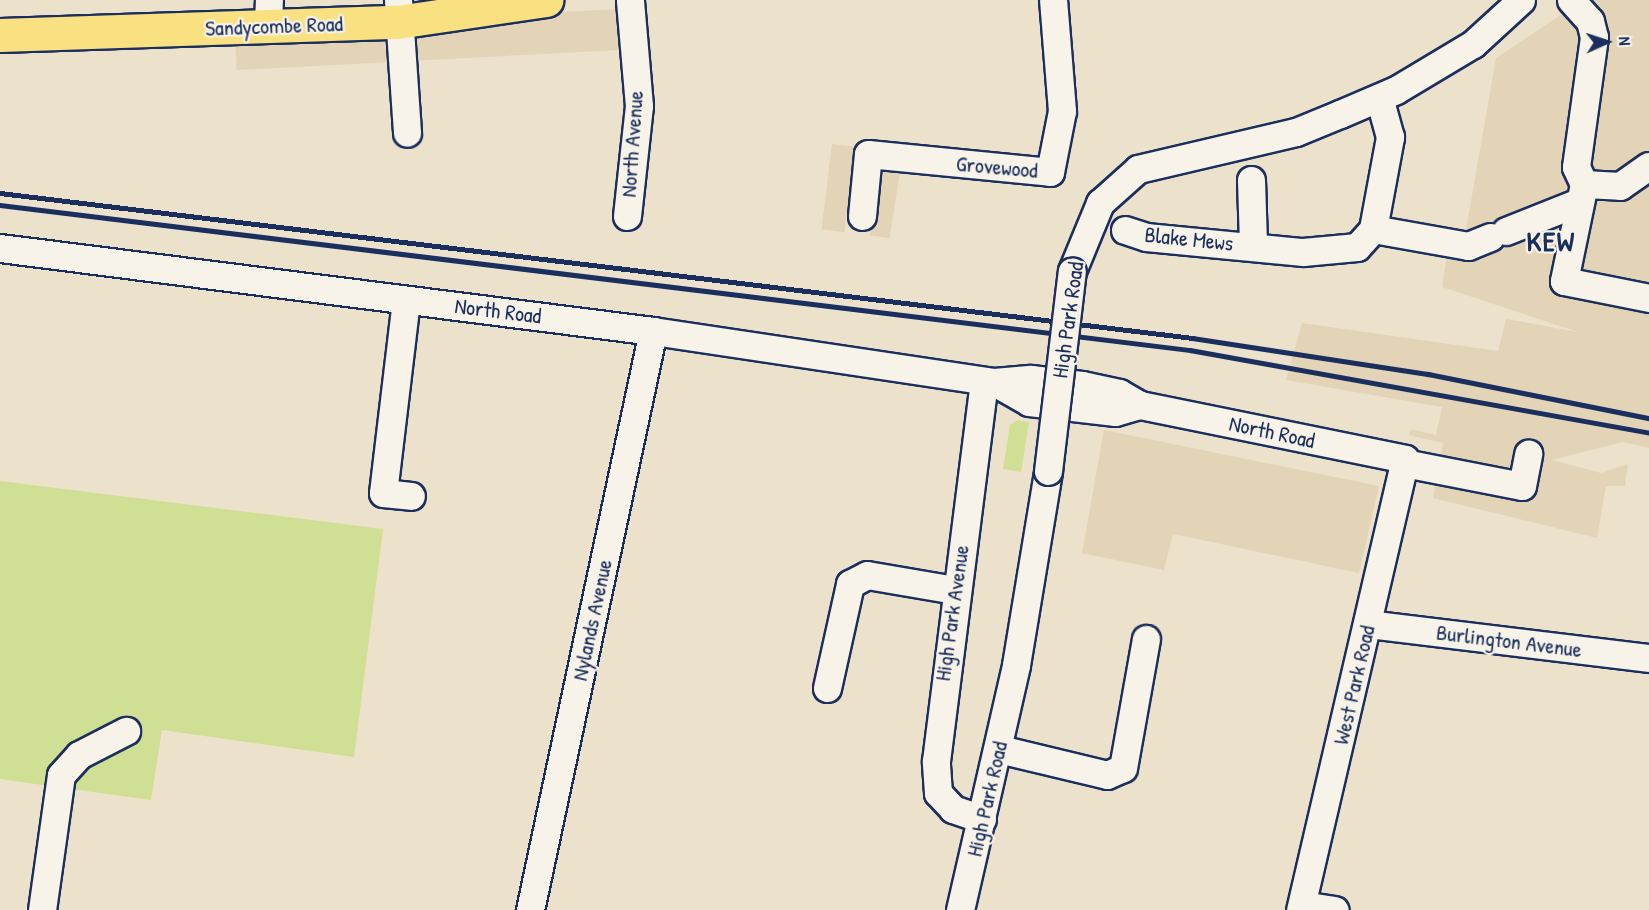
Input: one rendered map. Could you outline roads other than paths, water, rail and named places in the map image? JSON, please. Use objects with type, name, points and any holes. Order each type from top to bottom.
[{"type":"main road","name":"Sandycombe Road","points":[[0,35],[268,13],[398,11],[546,0]]},
{"type":"street","name":"North Avenue","points":[[627,216],[639,106],[630,0]]},
{"type":"street","name":"Grovewood","points":[[862,216],[868,154],[1050,172],[1058,153],[1062,111],[1053,0]]},
{"type":"street","name":"High Park Road","points":[[960,910],[999,749],[1048,471],[1072,271],[1083,236],[1100,203],[1138,169],[1296,132],[1379,97],[1473,44],[1521,0]]},
{"type":"street","points":[[1571,0],[1590,21],[1594,37],[1579,185],[1564,281],[1649,298]]},
{"type":"street","points":[[398,11],[407,133]]},
{"type":"street","points":[[1379,97],[1390,137],[1373,229],[1468,246],[1498,234],[1579,185],[1620,186],[1649,166]]},
{"type":"street","name":"Blake Mews","points":[[1251,180],[1254,245]]},
{"type":"street","name":"Blake Mews","points":[[1125,230],[1146,237],[1338,253],[1357,247],[1373,229]]},
{"type":"street","name":"North Road","points":[[0,248],[653,331],[989,382],[1029,402],[1115,412],[1140,405],[1522,486],[1528,454]]},
{"type":"street","points":[[406,300],[384,493],[411,496]]},
{"type":"street","name":"Nylands Avenue","points":[[530,910],[653,331]]},
{"type":"street","name":"High Park Avenue","points":[[982,819],[953,809],[938,793],[939,714],[955,590],[989,382]]},
{"type":"street","name":"West Park Road","points":[[1301,908],[1404,461]]},
{"type":"street","points":[[827,688],[850,584],[867,575],[955,590]]},
{"type":"street","name":"Burlington Avenue","points":[[1368,624],[1649,658]]},
{"type":"street","points":[[999,749],[1107,775],[1123,768],[1146,639]]},
{"type":"street","points":[[42,910],[61,775],[79,754],[126,731]]},
{"type":"street","points":[[1301,908],[1335,910]]},
{"type":"railway","points":[[0,193],[1193,338],[1428,374],[1649,418]]},
{"type":"railway","points":[[0,205],[1190,350],[1649,433]]},
{"type":"district","name":"KEW","points":[[1551,241]]}]
